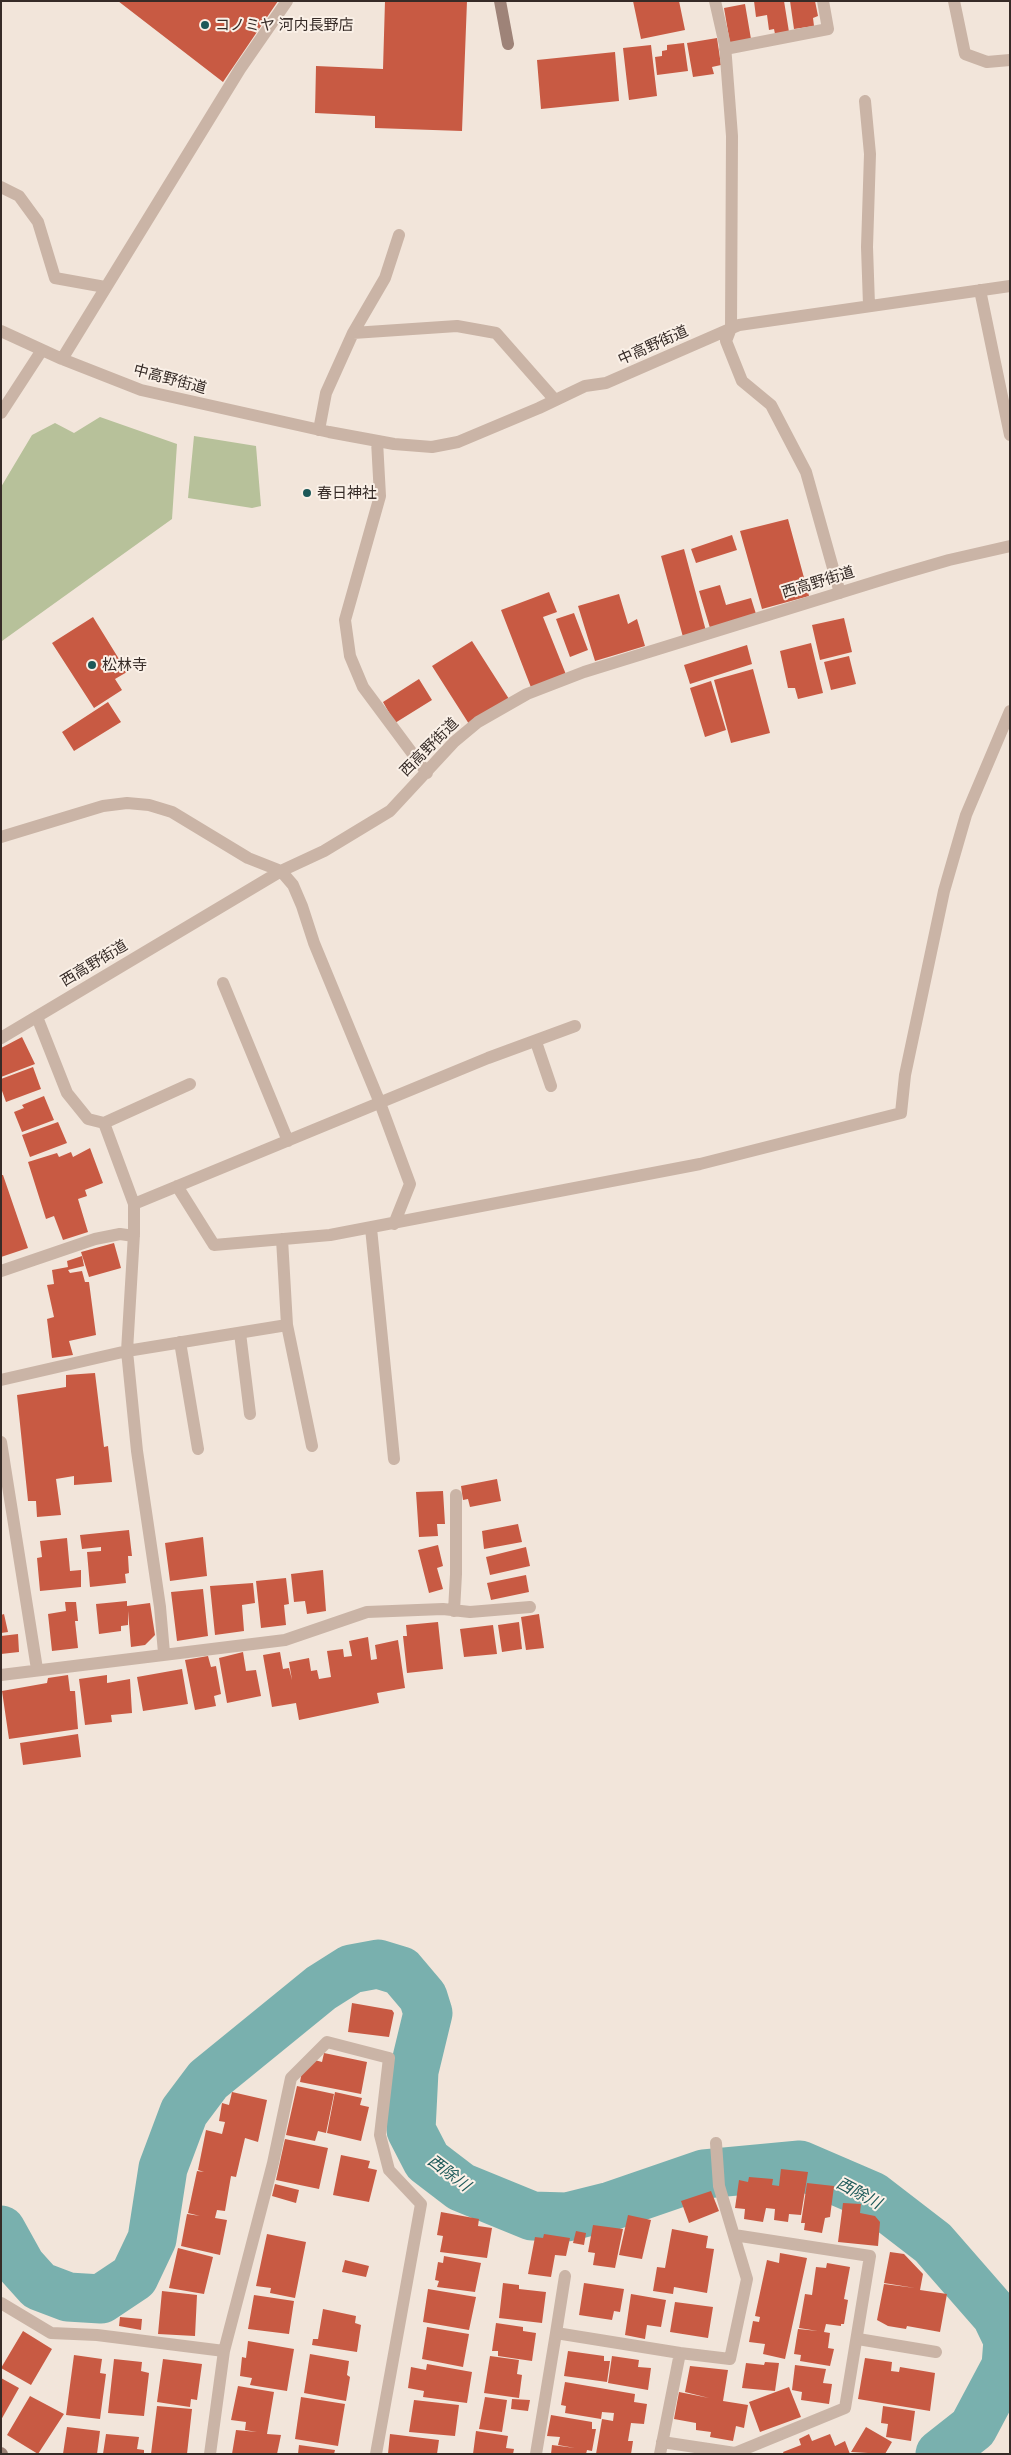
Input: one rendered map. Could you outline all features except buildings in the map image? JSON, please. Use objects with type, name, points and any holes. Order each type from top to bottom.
[{"type":"street","points":[[62,359],[240,69],[287,1]]},
{"type":"street","points":[[500,1],[508,44]]},
{"type":"street","points":[[715,1],[725,49],[732,136],[732,328],[726,341],[742,381],[771,405],[806,472],[840,593]]},
{"type":"street","points":[[725,49],[828,29],[823,1]]},
{"type":"street","points":[[954,1],[965,54],[987,62],[1010,60]]},
{"type":"street","points":[[865,101],[870,154],[869,305]]},
{"type":"street","points":[[1,187],[19,196],[38,222],[55,278],[105,287]]},
{"type":"street","points":[[319,430],[326,392],[353,333],[385,278],[399,235]]},
{"type":"street","name":"中高野街道","points":[[42,350],[141,390],[319,430],[376,441],[432,447],[458,442],[585,386],[606,383],[732,328],[781,317],[1010,286]]},
{"type":"street","points":[[980,290],[1010,435]]},
{"type":"street","points":[[353,333],[457,326],[496,333],[555,400]]},
{"type":"street","points":[[1,331],[42,350],[1,413]]},
{"type":"street","points":[[376,441],[380,496],[345,620],[350,656],[363,687],[427,773]]},
{"type":"street","name":"西高野街道","points":[[1,1038],[95,980],[281,871],[324,851],[390,811],[454,742],[478,722],[527,694],[584,672],[840,593],[949,560],[1010,546]]},
{"type":"street","points":[[177,1186],[214,1245],[330,1235],[700,1164],[901,1113],[905,1076],[944,891],[966,815],[1010,711]]},
{"type":"street","points":[[1,837],[103,806],[127,803],[149,805],[172,812],[248,858],[281,871],[293,885],[302,906],[314,943],[380,1103],[410,1184],[394,1224]]},
{"type":"street","points":[[223,983],[288,1141]]},
{"type":"street","points":[[37,1017],[67,1093],[88,1119],[104,1123],[190,1084]]},
{"type":"street","points":[[134,1204],[488,1058],[536,1042],[575,1026]]},
{"type":"street","points":[[536,1042],[551,1086]]},
{"type":"street","points":[[104,1123],[134,1204],[134,1236],[127,1352],[137,1451],[160,1607],[164,1653]]},
{"type":"street","points":[[371,1228],[394,1459]]},
{"type":"street","points":[[1,1271],[94,1239],[120,1234],[134,1236]]},
{"type":"street","points":[[282,1239],[287,1325],[312,1446]]},
{"type":"street","points":[[1,1380],[127,1352],[287,1325]]},
{"type":"street","points":[[240,1333],[250,1414]]},
{"type":"street","points":[[180,1342],[198,1449]]},
{"type":"street","points":[[1,1442],[7,1516],[37,1669]]},
{"type":"street","points":[[454,1611],[456,1496]]},
{"type":"street","points":[[1,1674],[285,1640],[367,1612],[443,1609],[470,1612],[530,1607]]},
{"type":"street","points":[[210,2454],[224,2351],[273,2163],[291,2078],[327,2042],[389,2058],[380,2135],[389,2170],[422,2204],[376,2454]]},
{"type":"street","points":[[556,2332],[680,2353],[730,2359],[748,2279],[719,2186],[716,2143]]},
{"type":"street","points":[[680,2353],[661,2448],[735,2453],[845,2408],[858,2339],[870,2256],[734,2235]]},
{"type":"street","points":[[536,2454],[565,2276]]},
{"type":"street","points":[[1,2303],[51,2333],[97,2335],[224,2351]]},
{"type":"street","points":[[858,2339],[936,2352]]},
{"type":"green space","points":[[100,417],[177,444],[172,519],[2,641],[1,487],[32,435],[55,423],[74,433]]},
{"type":"green space","points":[[194,436],[256,446],[261,506],[252,508],[188,498]]},
{"type":"waterway","name":"西除川","points":[[1,2230],[21,2266],[39,2286],[68,2297],[101,2299],[134,2277],[152,2239],[163,2168],[184,2112],[208,2080],[321,1988],[351,1969],[378,1964],[401,1971],[423,1997],[428,2013],[414,2071],[411,2130],[427,2161],[461,2187],[532,2216],[567,2217],[611,2206],[704,2174],[800,2165],[872,2196],[933,2243],[996,2315],[1008,2340],[1006,2366],[973,2428],[940,2454]]},
{"type":"place","name":"コノミヤ 河内長野店","points":[[205,25]]},
{"type":"place","name":"春日神社","points":[[307,493]]},
{"type":"place","name":"松林寺","points":[[92,665]]}]
